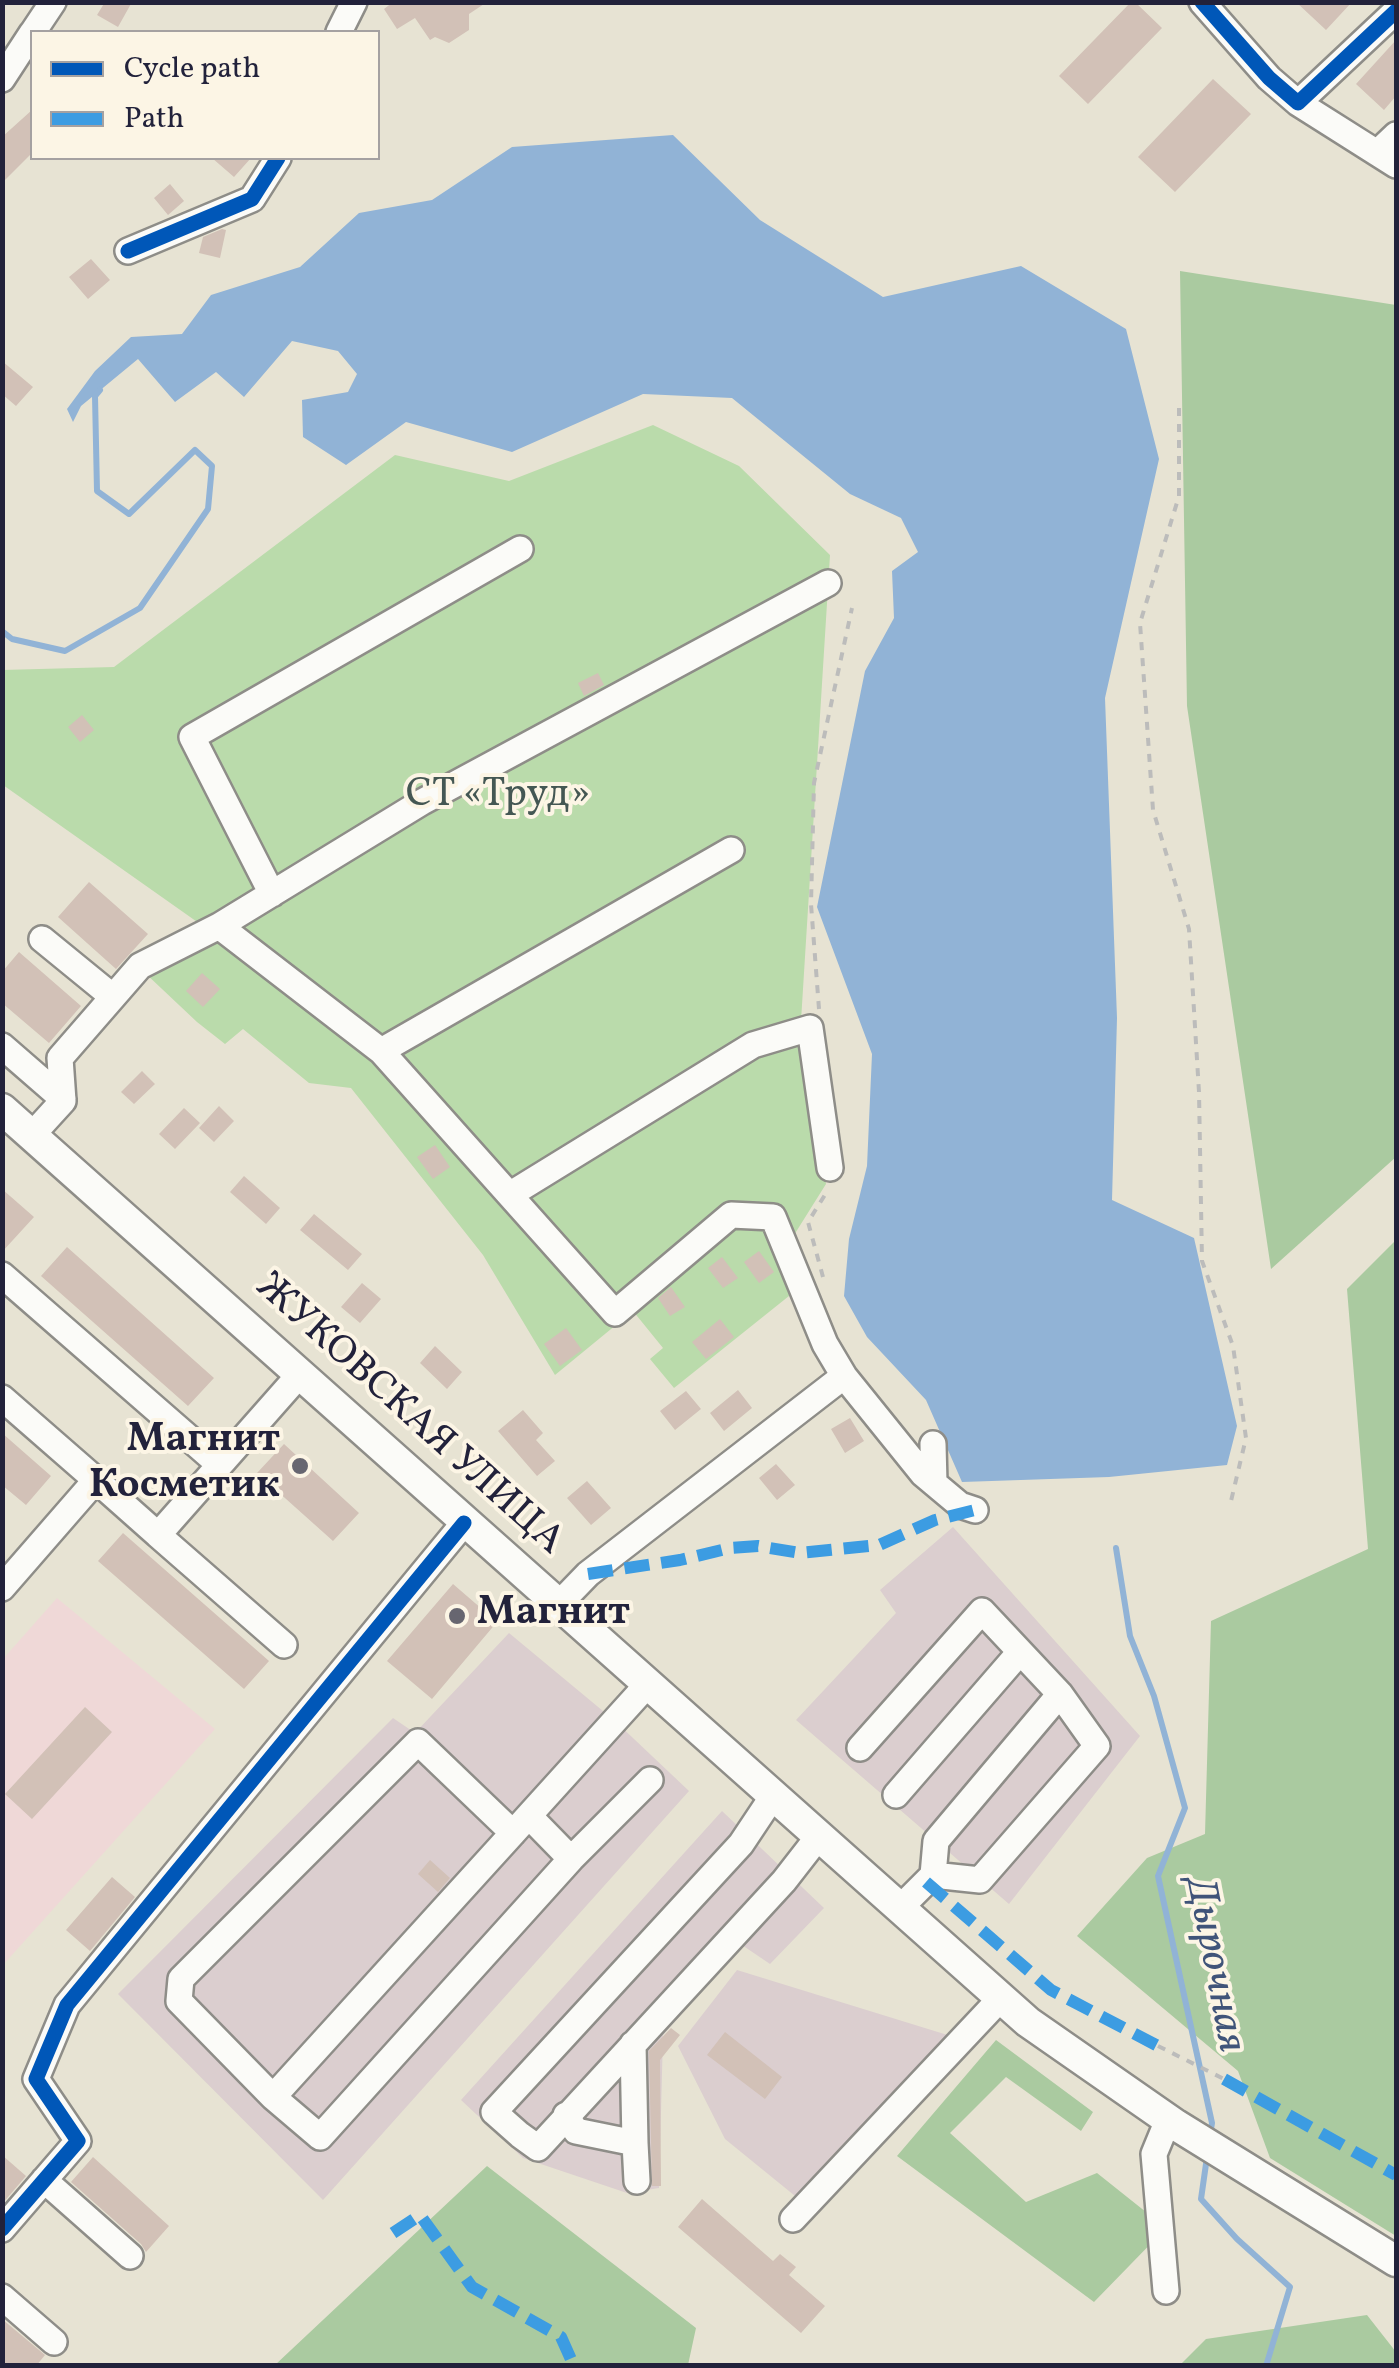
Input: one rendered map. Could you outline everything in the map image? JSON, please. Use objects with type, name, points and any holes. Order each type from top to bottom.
[{"type":"main road","name":"ЖУКОВСКАЯ УЛИЦА","points":[[2,1109],[1028,2022],[1172,2122],[1396,2260]]},
{"type":"street","points":[[35,30],[52,2]]},
{"type":"street","points":[[340,30],[354,2]]},
{"type":"street","points":[[1202,2],[1269,78],[1298,104],[1390,151]]},
{"type":"street","points":[[1298,104],[1396,11]]},
{"type":"street","points":[[2,79],[30,37]]},
{"type":"street","points":[[128,251],[252,199],[277,160]]},
{"type":"street","points":[[272,894],[192,736],[520,549]]},
{"type":"street","points":[[32,1136],[63,1098],[60,1058],[140,966],[219,926],[422,802],[828,584]]},
{"type":"street","points":[[381,1051],[730,850]]},
{"type":"street","points":[[219,926],[381,1051],[615,1314],[731,1215],[773,1217],[825,1344],[844,1376],[934,1483],[960,1505],[975,1510]]},
{"type":"street","points":[[42,940],[113,998]]},
{"type":"street","points":[[511,1194],[753,1045],[810,1028],[829,1179]]},
{"type":"street","points":[[2,1046],[63,1098]]},
{"type":"street","points":[[2,1275],[220,1465]]},
{"type":"street","points":[[158,1535],[301,1373]]},
{"type":"street","points":[[558,1604],[588,1574],[844,1376]]},
{"type":"street","points":[[2,1398],[284,1645]]},
{"type":"street","points":[[933,1444],[934,1483]]},
{"type":"street","points":[[2,1588],[96,1480]]},
{"type":"street","points":[[2,2229],[78,2141],[36,2078],[68,2005],[464,1523]]},
{"type":"street","points":[[860,1748],[982,1611],[1060,1694],[1096,1746],[980,1880],[933,1875]]},
{"type":"street","points":[[896,1796],[1020,1652]]},
{"type":"street","points":[[273,2097],[647,1685]]},
{"type":"street","points":[[901,1907],[933,1875],[936,1840],[1060,1694]]},
{"type":"street","points":[[571,1859],[521,1825],[418,1742],[181,1979],[179,2001],[273,2097],[320,2137],[571,1859],[650,1780]]},
{"type":"street","points":[[772,1796],[741,1844],[494,2112],[538,2148],[784,1881],[819,1836]]},
{"type":"street","points":[[793,2219],[1001,1998]]},
{"type":"street","points":[[632,2044],[637,2180]]},
{"type":"street","points":[[566,2116],[576,2131],[636,2143]]},
{"type":"street","points":[[1166,2291],[1154,2154],[1172,2122]]},
{"type":"street","points":[[44,2180],[130,2256]]},
{"type":"street","points":[[2,2298],[54,2342]]},
{"type":"path","points":[[1179,408],[1179,496],[1140,623],[1152,810],[1189,930],[1199,1092],[1202,1261],[1233,1346],[1246,1438],[1231,1501]]},
{"type":"path","points":[[820,1020],[811,904],[814,783],[852,608]]},
{"type":"path","points":[[826,1290],[808,1222],[829,1179]]},
{"type":"path","points":[[1158,2046],[1224,2079]]},
{"type":"shaded area","points":[[953,1527],[1140,1736],[1009,1904],[796,1720],[896,1613],[880,1590]]},
{"type":"shaded area","points":[[57,1598],[215,1729],[3,1965],[3,1659]]},
{"type":"shaded area","points":[[509,1633],[615,1721],[689,1791],[323,2200],[118,1994],[393,1718],[415,1733]]},
{"type":"shaded area","points":[[722,1811],[824,1908],[770,1964],[742,1945],[663,2035],[659,2188],[627,2193],[523,2158],[461,2100]]},
{"type":"shaded area","points":[[737,1970],[954,2037],[800,2200],[725,2139],[678,2046]]},
{"type":"green space","points":[[1180,271],[1396,305],[1396,1157],[1271,1269],[1187,706]]},
{"type":"green space","name":"СТ «Труд»","points":[[653,425],[739,466],[830,555],[801,1021],[826,1184],[779,1259],[794,1292],[674,1388],[650,1359],[663,1348],[633,1311],[555,1375],[483,1255],[351,1088],[309,1083],[243,1029],[225,1044],[144,972],[210,931],[3,785],[2,670],[114,667],[395,455],[509,481]]},
{"type":"green space","points":[[1396,1240],[1396,2236],[1270,2158],[1238,2071],[1077,1936],[1147,1858],[1205,1834],[1211,1621],[1368,1549],[1347,1289]]},
{"type":"green space","points":[[996,2040],[1093,2112],[1081,2131],[1006,2077],[950,2133],[1026,2202],[1097,2173],[1166,2228],[1094,2302],[897,2156]]},
{"type":"green space","points":[[487,2166],[696,2328],[688,2365],[275,2365]]},
{"type":"green space","points":[[1367,2315],[1396,2352],[1396,2365],[1180,2365],[1206,2339]]},
{"type":"water","points":[[673,135],[760,220],[883,297],[1021,266],[1126,329],[1159,459],[1105,698],[1117,1018],[1112,1200],[1194,1238],[1237,1426],[1227,1465],[1109,1477],[962,1482],[926,1400],[867,1337],[844,1296],[849,1239],[867,1166],[872,1054],[817,907],[865,671],[894,618],[892,571],[918,552],[901,518],[850,494],[732,398],[643,394],[512,452],[406,422],[346,465],[303,437],[302,400],[348,392],[357,374],[338,351],[292,341],[244,397],[216,372],[175,402],[138,359],[81,406],[73,422],[67,409],[95,371],[131,337],[182,334],[211,295],[300,267],[359,213],[432,200],[512,147]]},
{"type":"building","points":[[105,2],[132,2],[118,27],[97,15]]},
{"type":"building","points":[[393,2],[487,2],[469,14],[469,30],[449,43],[435,37],[430,40],[415,18],[397,29],[384,9]]},
{"type":"building","points":[[1131,2],[1162,28],[1088,104],[1059,76]]},
{"type":"building","points":[[1296,2],[1352,2],[1326,30]]},
{"type":"building","points":[[1396,40],[1396,96],[1384,110],[1356,84]]},
{"type":"building","points":[[1213,79],[1251,114],[1175,192],[1138,157]]},
{"type":"building","points":[[30,112],[30,155],[2,183],[2,137]]},
{"type":"building","points":[[214,160],[249,160],[234,177]]},
{"type":"building","points":[[170,184],[184,201],[168,215],[154,198]]},
{"type":"building","points":[[226,230],[220,258],[199,253],[203,237]]},
{"type":"building","points":[[91,259],[110,280],[88,299],[69,277]]},
{"type":"building","points":[[2,361],[33,387],[16,406],[2,394]]},
{"type":"building","points":[[598,673],[604,685],[584,696],[578,683]]},
{"type":"building","points":[[82,715],[94,730],[80,742],[68,727]]},
{"type":"building","points":[[89,882],[148,934],[116,969],[58,917]]},
{"type":"building","points":[[19,952],[81,1006],[49,1043],[2,1003],[2,972]]},
{"type":"building","points":[[202,973],[220,989],[203,1007],[186,991]]},
{"type":"building","points":[[142,1071],[155,1084],[134,1104],[121,1092]]},
{"type":"building","points":[[219,1106],[234,1121],[214,1142],[199,1128]]},
{"type":"building","points":[[184,1108],[200,1123],[175,1149],[159,1134]]},
{"type":"building","points":[[435,1145],[450,1167],[433,1179],[417,1157]]},
{"type":"building","points":[[244,1176],[280,1208],[266,1224],[230,1192]]},
{"type":"building","points":[[2,1189],[34,1217],[2,1252]]},
{"type":"building","points":[[314,1214],[362,1254],[348,1270],[300,1230]]},
{"type":"building","points":[[67,1247],[214,1378],[188,1406],[41,1276]]},
{"type":"building","points":[[759,1251],[774,1272],[759,1283],[744,1262]]},
{"type":"building","points":[[722,1257],[738,1278],[723,1288],[708,1268]]},
{"type":"building","points":[[362,1283],[381,1299],[360,1323],[341,1307]]},
{"type":"building","points":[[671,1287],[685,1307],[670,1316],[658,1298]]},
{"type":"building","points":[[720,1319],[734,1337],[706,1359],[692,1342]]},
{"type":"building","points":[[566,1328],[582,1350],[560,1366],[544,1344]]},
{"type":"building","points":[[435,1346],[462,1372],[447,1389],[420,1363]]},
{"type":"building","points":[[738,1390],[752,1408],[724,1431],[710,1413]]},
{"type":"building","points":[[686,1391],[701,1409],[675,1430],[660,1411]]},
{"type":"building","points":[[523,1410],[543,1433],[536,1440],[555,1461],[537,1476],[498,1431]]},
{"type":"building","points":[[850,1418],[864,1441],[845,1453],[831,1429]]},
{"type":"building","points":[[2,1433],[51,1476],[26,1505],[2,1485]]},
{"type":"building","points":[[284,1444],[359,1513],[333,1541],[257,1473]]},
{"type":"building","points":[[776,1464],[795,1485],[777,1500],[759,1478]]},
{"type":"building","points":[[587,1481],[611,1508],[591,1525],[567,1498]]},
{"type":"building","points":[[123,1533],[269,1661],[244,1689],[98,1561]]},
{"type":"building","points":[[453,1584],[497,1622],[432,1699],[387,1661]]},
{"type":"building","points":[[85,1707],[112,1732],[32,1819],[5,1794]]},
{"type":"building","points":[[430,1860],[450,1878],[438,1892],[418,1874]]},
{"type":"building","points":[[112,1877],[135,1897],[90,1951],[66,1930]]},
{"type":"building","points":[[671,2028],[680,2035],[660,2060],[661,2186],[652,2186],[649,2051]]},
{"type":"building","points":[[725,2032],[782,2077],[765,2099],[707,2055]]},
{"type":"building","points":[[2,2155],[26,2176],[2,2204]]},
{"type":"building","points":[[93,2157],[169,2226],[146,2252],[71,2182]]},
{"type":"building","points":[[702,2199],[773,2261],[780,2254],[796,2267],[789,2275],[825,2306],[801,2333],[678,2227]]},
{"type":"building","points":[[2,2319],[45,2355],[36,2366],[2,2366]]},
{"type":"waterway","name":"Дырочная","points":[[2,631],[12,639],[65,651],[140,608],[208,509],[212,466],[195,450],[129,514],[97,491],[95,396],[100,390]]},
{"type":"waterway","name":"Дырочная","points":[[1116,1548],[1130,1636],[1154,1696],[1185,1808],[1158,1876],[1212,2123],[1210,2135]]},
{"type":"waterway","name":"Дырочная","points":[[1207,2157],[1201,2199],[1237,2239],[1290,2287],[1266,2366]]},
{"type":"marked path","points":[[588,1574],[730,1548],[758,1546],[800,1553],[879,1545],[935,1520],[975,1510]]},
{"type":"marked path","points":[[926,1882],[1051,1990],[1158,2046]]},
{"type":"marked path","points":[[1224,2079],[1396,2175]]},
{"type":"marked path","points":[[393,2233],[420,2215],[472,2287],[561,2337],[574,2366]]},
{"type":"cycle path","points":[[1202,2],[1269,78],[1298,103],[1396,11]]},
{"type":"cycle path","points":[[128,251],[252,199],[277,160]]},
{"type":"cycle path","points":[[2,2229],[78,2141],[36,2079],[67,2005],[464,1523]]},
{"type":"place","name":"Магнит Косметик","points":[[300,1466]]},
{"type":"place","name":"Магнит","points":[[457,1616]]}]
